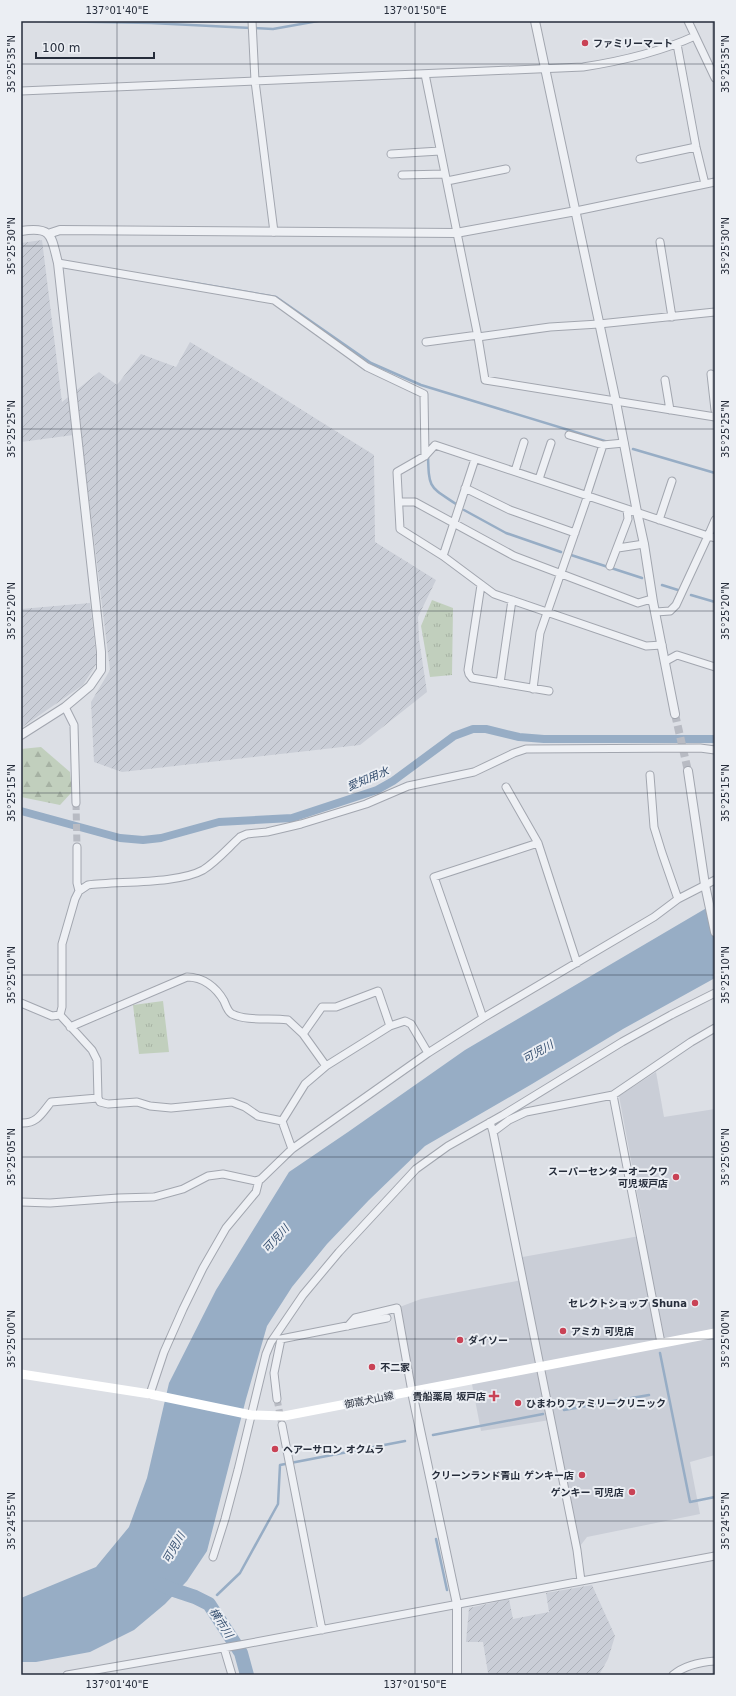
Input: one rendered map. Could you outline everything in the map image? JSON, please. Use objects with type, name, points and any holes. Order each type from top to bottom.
[{"type":"main road","name":"御嵩犬山線","points":[[21,1374],[150,1394],[251,1415],[284,1416],[715,1333]]},
{"type":"street","points":[[535,21],[616,402],[675,714]]},
{"type":"street","points":[[688,21],[715,78]]},
{"type":"street","points":[[252,22],[255,81],[274,232]]},
{"type":"street","points":[[21,91],[583,67],[613,62],[677,44],[695,36]]},
{"type":"street","points":[[677,44],[696,147],[705,184]]},
{"type":"street","points":[[425,74],[478,336],[485,380],[715,417]]},
{"type":"street","points":[[640,159],[696,147]]},
{"type":"street","points":[[391,154],[440,151]]},
{"type":"street","points":[[402,174],[446,178],[506,169]]},
{"type":"street","points":[[48,234],[60,230],[456,233],[576,211],[715,182]]},
{"type":"street","points":[[21,231],[42,229],[48,234],[52,239],[58,263],[101,652],[101,670],[90,686],[65,706],[21,735]]},
{"type":"street","points":[[660,242],[672,317]]},
{"type":"street","points":[[58,263],[274,300],[367,366],[424,394],[425,456]]},
{"type":"street","points":[[426,342],[550,327],[599,324],[715,312]]},
{"type":"street","points":[[711,374],[715,410]]},
{"type":"street","points":[[665,380],[670,410]]},
{"type":"street","points":[[569,436],[603,445],[624,443]]},
{"type":"street","points":[[515,471],[524,442]]},
{"type":"street","points":[[539,479],[551,443]]},
{"type":"street","points":[[662,645],[646,646],[494,594],[443,556],[400,529],[397,472],[425,456],[435,445],[588,494],[627,509],[715,538]]},
{"type":"street","points":[[533,689],[540,633],[576,533],[603,445]]},
{"type":"street","points":[[443,556],[475,458]]},
{"type":"street","points":[[659,520],[672,481]]},
{"type":"street","points":[[465,488],[510,510],[576,533]]},
{"type":"street","points":[[399,502],[415,502],[514,556],[560,575],[638,603],[648,600],[653,602]]},
{"type":"street","points":[[610,566],[628,519],[627,509]]},
{"type":"street","points":[[656,612],[670,611],[676,605],[715,520]]},
{"type":"street","points":[[618,548],[644,544]]},
{"type":"street","points":[[481,585],[468,670],[469,674],[472,678],[549,691]]},
{"type":"street","points":[[500,683],[512,600]]},
{"type":"street","points":[[666,661],[677,655],[715,667]]},
{"type":"street","points":[[65,706],[74,725],[76,803]]},
{"type":"street","points":[[79,891],[88,885],[177,878],[194,874],[204,869],[240,837],[247,834],[267,832],[301,824],[366,804],[408,786],[474,772],[514,752],[526,749],[700,748],[715,750]]},
{"type":"street","points":[[688,771],[705,884],[715,932]]},
{"type":"street","points":[[650,775],[654,828],[678,899]]},
{"type":"street","points":[[506,787],[538,843],[577,963]]},
{"type":"street","points":[[483,1018],[434,877],[538,843]]},
{"type":"street","points":[[60,1015],[62,1007],[62,944],[67,923],[79,891],[77,882],[77,846]]},
{"type":"street","points":[[21,1202],[50,1203],[154,1197],[183,1189],[208,1176],[223,1174],[256,1181],[261,1179],[292,1149],[428,1053],[483,1018],[654,917],[678,899],[715,880]]},
{"type":"street","points":[[70,1027],[187,977],[197,977],[207,982],[220,993],[230,1013],[247,1018],[288,1020],[303,1034],[326,1066]]},
{"type":"street","points":[[303,1034],[322,1007],[336,1006],[378,991],[390,1026]]},
{"type":"street","points":[[213,1557],[225,1518],[268,1349],[274,1336],[302,1295],[339,1252],[416,1168],[448,1146],[634,1036],[670,1015],[715,993]]},
{"type":"street","points":[[21,1003],[52,1016],[60,1015]]},
{"type":"street","points":[[60,1015],[92,1050],[97,1060],[98,1098],[104,1104],[137,1102],[150,1106],[171,1108],[232,1102],[245,1107],[258,1116],[282,1121]]},
{"type":"street","points":[[282,1121],[305,1084],[326,1066],[390,1026],[405,1022],[411,1024],[428,1053]]},
{"type":"street","points":[[493,1132],[509,1120],[526,1112],[613,1095],[691,1042],[715,1028]]},
{"type":"street","points":[[613,1095],[661,1343]]},
{"type":"street","points":[[21,1123],[30,1124],[34,1122],[51,1102],[98,1098]]},
{"type":"street","points":[[282,1121],[292,1149]]},
{"type":"street","points":[[490,1122],[577,1550],[581,1581]]},
{"type":"street","points":[[150,1394],[164,1352],[203,1268],[226,1228],[256,1192],[258,1180]]},
{"type":"street","points":[[348,1326],[355,1318],[397,1308],[412,1392],[457,1604],[457,1675]]},
{"type":"street","points":[[277,1399],[274,1373],[281,1339],[387,1318]]},
{"type":"street","points":[[268,1349],[279,1346]]},
{"type":"street","points":[[282,1425],[322,1630]]},
{"type":"street","points":[[67,1675],[224,1648],[715,1556]]},
{"type":"street","points":[[224,1648],[232,1675]]},
{"type":"street","points":[[673,1675],[679,1670],[700,1662],[715,1661]]},
{"type":"shaded area","points":[[42,240],[62,402],[99,372],[117,385],[141,354],[176,367],[190,342],[374,455],[375,542],[436,580],[418,617],[419,639],[427,692],[360,745],[122,772],[94,762],[91,702],[110,670],[81,434],[21,442],[21,243]]},
{"type":"shaded area","points":[[90,603],[97,663],[83,685],[21,728],[21,609]]},
{"type":"shaded area","points":[[656,1072],[664,1117],[715,1109],[715,1455],[690,1462],[700,1514],[587,1537],[577,1550],[550,1420],[481,1431],[471,1379],[412,1392],[397,1308],[421,1299],[522,1280],[517,1258],[645,1235],[619,1096]]},
{"type":"shaded area","points":[[592,1585],[615,1636],[608,1659],[599,1675],[490,1675],[488,1673],[483,1642],[466,1642],[469,1608],[509,1599],[513,1619],[549,1612],[546,1593]]},
{"type":"green space","points":[[432,600],[453,608],[452,675],[430,677],[421,626]]},
{"type":"green space","points":[[41,747],[70,772],[72,792],[60,805],[21,797],[21,749]]},
{"type":"green space","points":[[163,1001],[169,1052],[139,1054],[133,1005]]},
{"type":"water","name":"可児川","points":[[715,903],[715,978],[623,1029],[425,1146],[369,1200],[327,1244],[292,1287],[267,1326],[246,1399],[207,1551],[187,1581],[165,1604],[134,1630],[90,1652],[36,1662],[21,1662],[21,1598],[96,1567],[129,1527],[147,1478],[169,1383],[216,1290],[289,1172],[465,1050]]},
{"type":"waterway","points":[[47,21],[151,23],[273,29],[318,21]]},
{"type":"waterway","points":[[177,280],[276,297],[371,363],[421,385],[608,442]]},
{"type":"waterway","points":[[633,449],[715,473]]},
{"type":"waterway","points":[[428,456],[429,475],[432,486],[440,494],[456,504]]},
{"type":"waterway","points":[[464,510],[506,533],[561,552]]},
{"type":"waterway","points":[[571,555],[642,578]]},
{"type":"waterway","points":[[662,585],[678,590]]},
{"type":"waterway","points":[[691,595],[715,602]]},
{"type":"waterway","name":"愛知用水","points":[[21,811],[120,838],[143,840],[161,838],[219,822],[292,818],[377,790],[393,781],[454,736],[473,729],[486,729],[519,737],[544,739],[715,739]]},
{"type":"waterway","points":[[660,1353],[690,1502],[715,1497]]},
{"type":"waterway","points":[[608,1402],[649,1395]]},
{"type":"waterway","points":[[564,1410],[598,1404]]},
{"type":"waterway","points":[[433,1435],[543,1414]]},
{"type":"waterway","points":[[217,1595],[240,1573],[278,1504],[280,1465],[405,1441]]},
{"type":"waterway","points":[[436,1539],[447,1590]]},
{"type":"waterway","name":"横市川","points":[[160,1584],[209,1604],[241,1653],[247,1675]]},
{"type":"tunnel","points":[[675,714],[688,771]]},
{"type":"tunnel","points":[[76,803],[77,847]]},
{"type":"tunnel","points":[[277,1399],[282,1425]]},
{"type":"place","name":"ファミリーマート","points":[[585,43]]},
{"type":"place","name":"スーパーセンターオークワ 可児坂戸店","points":[[676,1177]]},
{"type":"place","name":"セレクトショップ Shuna","points":[[695,1303]]},
{"type":"place","name":"アミカ 可児店","points":[[563,1331]]},
{"type":"place","name":"ダイソー","points":[[460,1340]]},
{"type":"place","name":"不二家","points":[[372,1367]]},
{"type":"place","name":"貴船薬局 坂戸店","points":[[494,1396]]},
{"type":"place","name":"ひまわりファミリークリニック","points":[[518,1403]]},
{"type":"place","name":"ヘアーサロン オクムラ","points":[[275,1449]]},
{"type":"place","name":"クリーンランド青山 ゲンキー店","points":[[582,1475]]},
{"type":"place","name":"ゲンキー 可児店","points":[[632,1492]]}]
